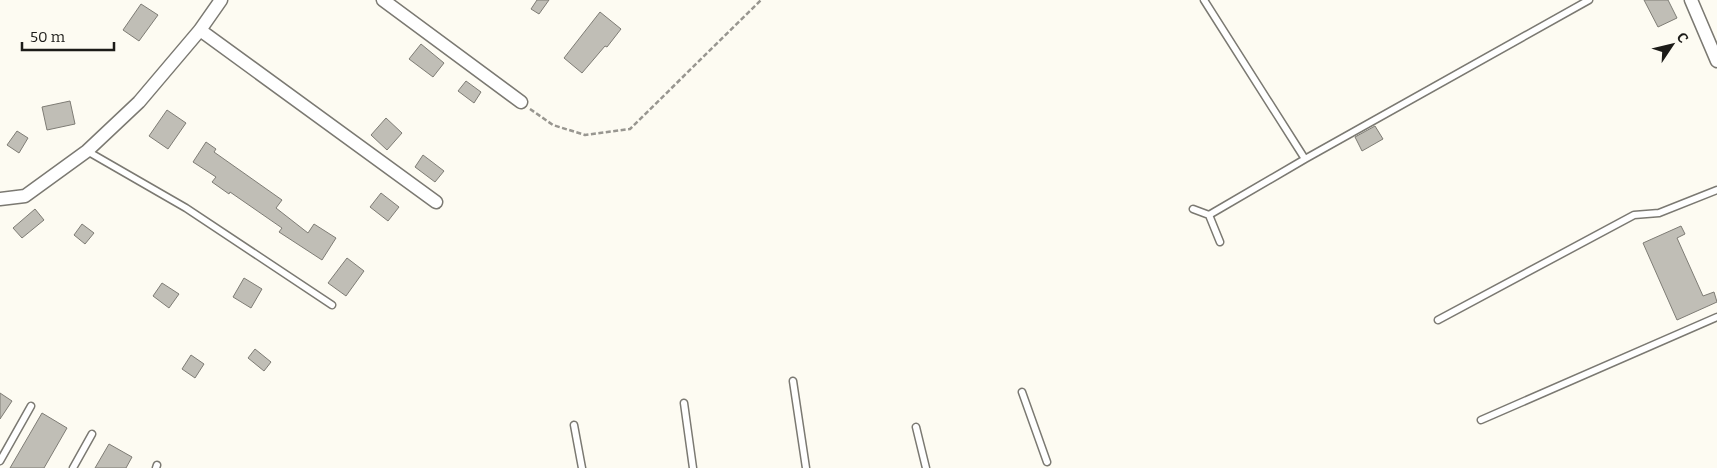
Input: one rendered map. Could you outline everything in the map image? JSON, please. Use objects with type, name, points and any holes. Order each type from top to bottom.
[{"type":"street","points":[[0,199],[25,196],[87,151],[139,102],[200,30],[221,0]]},
{"type":"street","points":[[383,0],[521,102]]},
{"type":"street","points":[[1691,0],[1717,61]]},
{"type":"street","points":[[200,30],[436,202]]},
{"type":"lane","points":[[1204,0],[1305,159]]},
{"type":"lane","points":[[1209,215],[1589,0]]},
{"type":"lane","points":[[87,151],[186,208],[332,304]]},
{"type":"lane","points":[[1438,320],[1634,215],[1659,213],[1717,190]]},
{"type":"lane","points":[[1193,209],[1209,215],[1220,242]]},
{"type":"lane","points":[[1481,420],[1717,316]]},
{"type":"lane","points":[[793,382],[806,468]]},
{"type":"lane","points":[[1022,392],[1047,462]]},
{"type":"lane","points":[[684,403],[693,468]]},
{"type":"lane","points":[[0,461],[31,406]]},
{"type":"lane","points":[[574,425],[582,468]]},
{"type":"lane","points":[[916,427],[926,468]]},
{"type":"lane","points":[[73,468],[92,434]]},
{"type":"path","points":[[521,102],[553,125],[585,135],[630,128],[761,0]]},
{"type":"building","points":[[537,0],[549,0],[539,14],[531,9]]},
{"type":"building","points":[[1644,0],[1668,0],[1677,18],[1658,27]]},
{"type":"building","points":[[141,4],[158,15],[139,41],[123,30]]},
{"type":"building","points":[[600,12],[621,29],[582,73],[564,58]]},
{"type":"building","points":[[421,44],[444,63],[433,77],[409,59]]},
{"type":"building","points":[[466,81],[481,92],[474,103],[458,91]]},
{"type":"building","points":[[70,101],[75,124],[47,130],[42,107]]},
{"type":"building","points":[[167,110],[186,123],[168,149],[149,136]]},
{"type":"building","points":[[386,118],[402,133],[387,150],[371,135]]},
{"type":"building","points":[[1375,126],[1383,139],[1362,151],[1355,137]]},
{"type":"building","points":[[17,131],[28,138],[19,153],[7,145]]},
{"type":"building","points":[[206,142],[216,149],[214,152],[282,200],[276,208],[308,233],[314,224],[336,238],[322,260],[279,232],[282,228],[230,192],[229,194],[212,182],[216,177],[193,162]]},
{"type":"building","points":[[423,155],[444,171],[435,182],[415,167]]},
{"type":"building","points":[[381,193],[399,207],[388,221],[370,207]]},
{"type":"building","points":[[35,209],[44,220],[22,238],[13,228]]},
{"type":"building","points":[[82,224],[94,233],[85,244],[74,235]]},
{"type":"building","points":[[1681,226],[1685,234],[1677,238],[1703,296],[1714,292],[1717,302],[1677,320],[1643,243]]},
{"type":"building","points":[[347,258],[364,271],[346,296],[328,283]]},
{"type":"building","points":[[244,278],[262,289],[251,308],[233,297]]},
{"type":"building","points":[[162,283],[179,294],[169,308],[153,296]]},
{"type":"building","points":[[255,349],[271,362],[264,371],[248,358]]},
{"type":"building","points":[[191,355],[204,364],[195,378],[182,369]]},
{"type":"building","points":[[0,393],[12,401],[0,419]]},
{"type":"building","points":[[42,413],[67,428],[44,468],[10,468]]},
{"type":"building","points":[[109,444],[132,457],[126,468],[95,468]]}]
